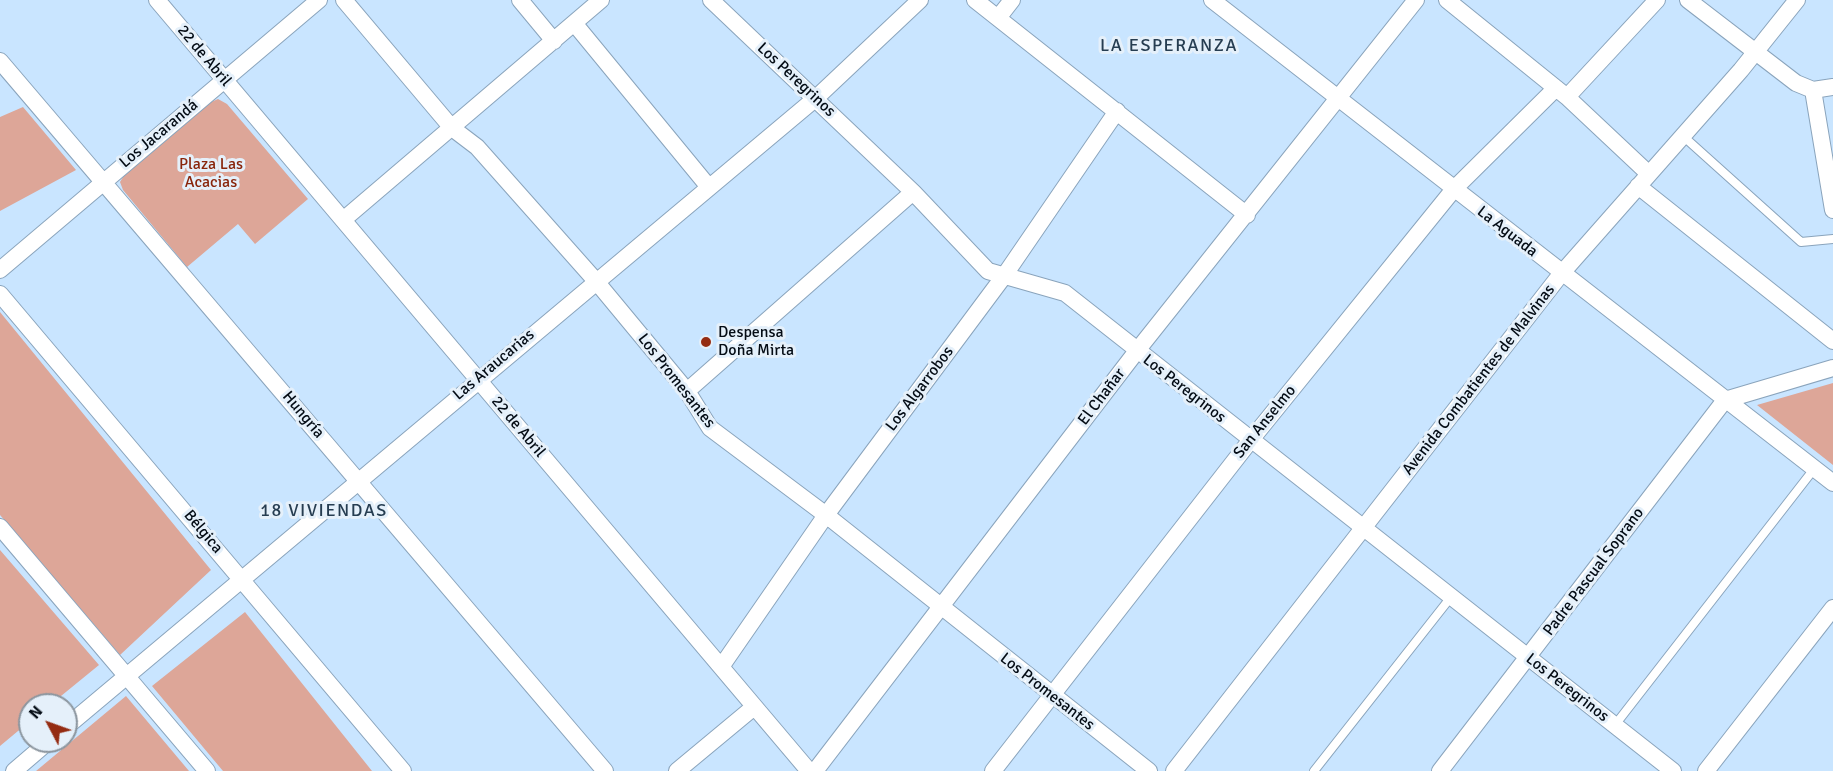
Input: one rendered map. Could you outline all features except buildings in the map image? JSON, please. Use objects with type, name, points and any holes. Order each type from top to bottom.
[{"type":"street","name":"22 de Abril","points":[[157,0],[809,771]]},
{"type":"street","name":"Los Jacarandá","points":[[0,270],[319,0]]},
{"type":"street","name":"Los Promesantes","points":[[344,0],[452,128],[477,147],[595,280],[687,391],[710,428],[826,515],[940,608],[1149,771]]},
{"type":"street","points":[[520,0],[554,41]]},
{"type":"street","points":[[343,220],[601,0]]},
{"type":"street","name":"Los Peregrinos","points":[[711,0],[913,192],[988,271],[1065,293],[1250,441],[1673,771]]},
{"type":"street","name":"Las Araucarias","points":[[78,717],[595,280],[816,98],[920,0]]},
{"type":"street","points":[[975,0],[1247,215]]},
{"type":"street","points":[[998,18],[1012,0]]},
{"type":"street","name":"La Aguada","points":[[1212,0],[1561,274],[1833,483]]},
{"type":"street","name":"El Chañar","points":[[815,771],[1137,352],[1416,0]]},
{"type":"street","points":[[1447,0],[1561,93],[1644,180],[1833,341]]},
{"type":"street","name":"San Anselmo","points":[[993,771],[1250,441],[1454,189],[1561,93],[1657,0]]},
{"type":"street","points":[[1689,0],[1796,83],[1813,90],[1833,87]]},
{"type":"street","name":"Avenida Combatientes de Malvinas","points":[[1174,771],[1561,274],[1741,70],[1753,51],[1797,0]]},
{"type":"street","points":[[574,23],[708,186]]},
{"type":"street","name":"Hungría","points":[[0,61],[604,771]]},
{"type":"street","points":[[1813,90],[1833,210]]},
{"type":"street","name":"Los Algarrobos","points":[[721,667],[826,515],[1004,276],[1117,111]]},
{"type":"street","points":[[687,391],[913,192]]},
{"type":"street","name":"Bélgica","points":[[0,294],[403,771]]},
{"type":"street","points":[[1725,400],[1833,368]]},
{"type":"street","name":"Padre Pascual Soprano","points":[[1440,771],[1725,400]]},
{"type":"street","points":[[0,527],[207,771]]},
{"type":"street","points":[[1706,771],[1833,608]]},
{"type":"street","points":[[677,771],[754,706]]},
{"type":"street","points":[[14,771],[35,753]]},
{"type":"lane","points":[[1683,136],[1801,242],[1833,239]]},
{"type":"lane","points":[[1615,725],[1814,469]]},
{"type":"lane","points":[[1314,771],[1451,597]]},
{"type":"green space","name":"Plaza Las Acacias","points":[[218,99],[227,104],[308,199],[255,244],[238,224],[187,267],[123,190],[120,182],[125,174],[209,103]]},
{"type":"green space","points":[[23,107],[76,170],[0,211],[0,117]]},
{"type":"green space","points":[[0,312],[211,570],[120,655],[0,515]]},
{"type":"green space","points":[[1833,383],[1833,465],[1757,405]]},
{"type":"green space","points":[[0,550],[99,665],[65,693],[18,693],[18,731],[0,746]]},
{"type":"green space","points":[[245,612],[372,771],[223,771],[152,686]]},
{"type":"green space","points":[[126,696],[189,771],[36,771],[58,753],[78,753],[78,736]]},
{"type":"place","name":"Despensa Doña Mirta","points":[[706,342]]},
{"type":"district","name":"LA ESPERANZA","points":[[1169,46]]},
{"type":"district","name":"18 VIVIENDAS","points":[[324,511]]}]
